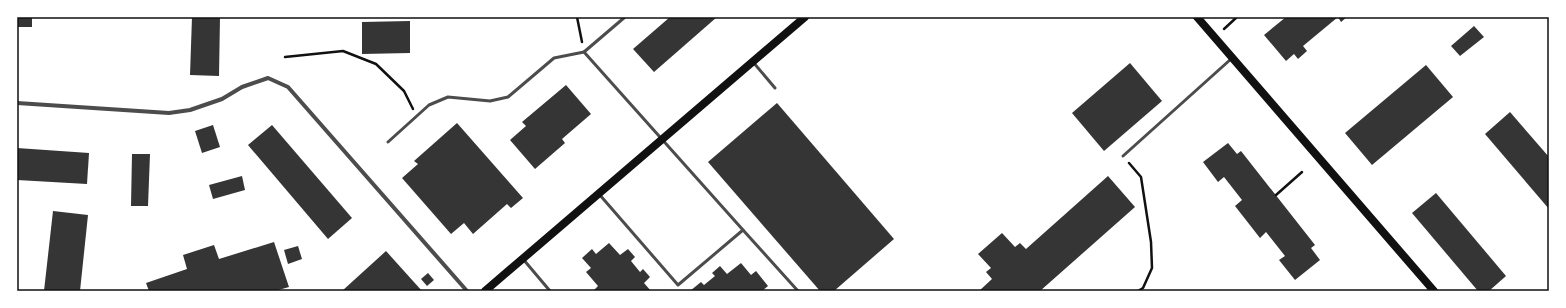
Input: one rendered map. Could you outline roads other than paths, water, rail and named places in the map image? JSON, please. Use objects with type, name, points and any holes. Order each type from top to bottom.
[{"type":"main road","points":[[485,291],[805,17]]},
{"type":"main road","points":[[1197,17],[1434,291]]},
{"type":"street","points":[[17,103],[169,113],[190,110],[222,99],[242,87],[268,78],[288,87],[467,291]]},
{"type":"lane","points":[[388,142],[429,105],[448,97],[490,101],[508,97],[554,58],[584,52],[625,17]]},
{"type":"lane","points":[[584,52],[798,291]]},
{"type":"lane","points":[[1123,156],[1233,58]]},
{"type":"lane","points":[[753,62],[775,88]]},
{"type":"lane","points":[[599,194],[678,285],[743,230]]},
{"type":"lane","points":[[523,259],[550,291]]}]
